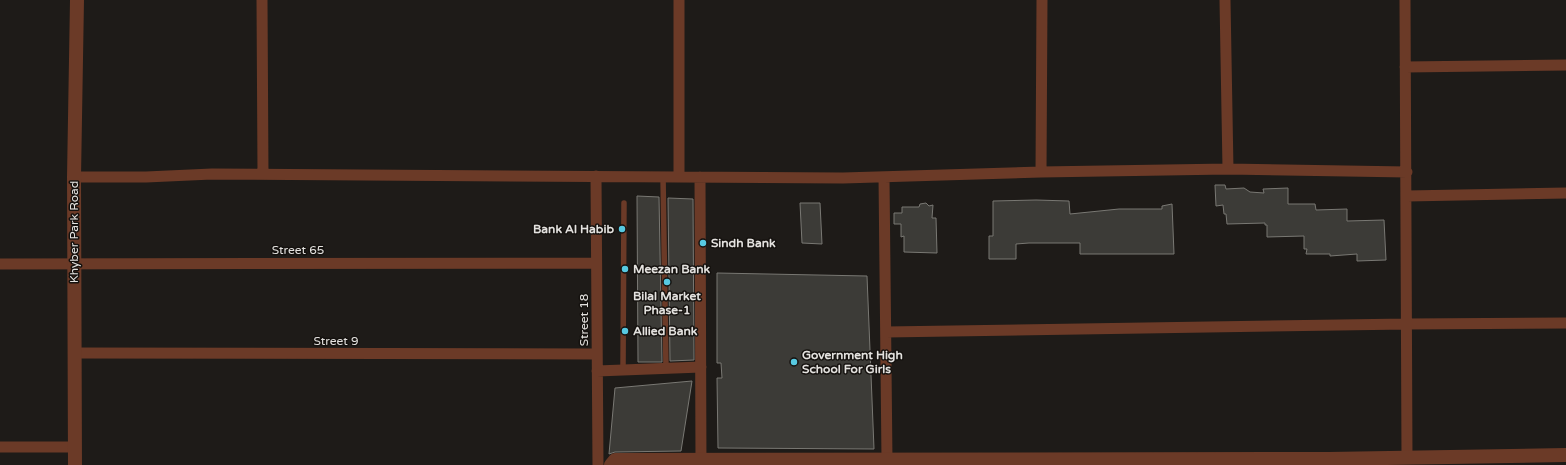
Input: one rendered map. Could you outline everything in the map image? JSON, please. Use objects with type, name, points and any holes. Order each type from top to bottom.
[{"type":"street","name":"Khyber Park Road","points":[[75,465],[74,177],[77,0]]},
{"type":"street","points":[[262,0],[263,174]]},
{"type":"street","points":[[679,0],[679,176]]},
{"type":"street","points":[[1041,172],[1042,0]]},
{"type":"street","points":[[1225,0],[1228,169]]},
{"type":"street","points":[[1405,0],[1407,172],[1407,458]]},
{"type":"street","points":[[1405,67],[1566,65]]},
{"type":"street","points":[[74,177],[263,174],[884,177],[1041,172],[1228,169],[1407,172]]},
{"type":"street","name":"Street 18","points":[[596,176],[598,465]]},
{"type":"street","points":[[700,177],[701,463]]},
{"type":"street","points":[[884,177],[887,460]]},
{"type":"street","points":[[1407,196],[1566,193]]},
{"type":"street","name":"Street 65","points":[[0,264],[596,263]]},
{"type":"street","points":[[886,332],[1566,323]]},
{"type":"street","name":"Street 9","points":[[75,353],[597,354]]},
{"type":"street","points":[[597,371],[701,367]]},
{"type":"street","points":[[0,447],[74,447]]},
{"type":"street","points":[[611,465],[615,460],[701,463],[800,463],[887,460],[909,462],[1308,462],[1407,458],[1566,455]]},
{"type":"lane","points":[[663,176],[666,368]]},
{"type":"lane","points":[[623,370],[624,203]]},
{"type":"building","points":[[1215,185],[1225,185],[1226,189],[1244,188],[1250,192],[1264,193],[1263,189],[1288,188],[1288,204],[1315,204],[1316,210],[1347,209],[1347,221],[1384,220],[1386,260],[1357,261],[1357,254],[1330,256],[1330,254],[1306,254],[1307,249],[1304,249],[1304,236],[1267,237],[1267,225],[1265,225],[1265,223],[1227,224],[1223,205],[1216,206]]},
{"type":"building","points":[[637,196],[659,197],[662,362],[638,362]]},
{"type":"building","points":[[668,198],[693,199],[694,360],[670,361]]},
{"type":"building","points":[[993,201],[1069,201],[1070,214],[1119,209],[1162,209],[1162,206],[1172,204],[1174,254],[1080,254],[1080,243],[1029,243],[1016,244],[1016,259],[989,259],[989,236],[993,236]]},
{"type":"building","points":[[800,203],[820,203],[822,244],[802,243]]},
{"type":"building","points":[[926,203],[929,206],[933,205],[932,218],[936,218],[937,253],[904,252],[904,236],[901,237],[901,224],[894,224],[894,213],[902,213],[902,207],[919,207],[920,204]]},
{"type":"building","name":"Government High School For Girls","points":[[717,273],[867,276],[874,449],[718,448],[717,378],[722,378],[721,363],[717,363]]},
{"type":"building","points":[[692,381],[681,451],[615,452],[609,454],[615,388]]},
{"type":"place","name":"Bank Al Habib","points":[[622,229]]},
{"type":"place","name":"Sindh Bank","points":[[703,243]]},
{"type":"place","name":"Meezan Bank","points":[[625,269]]},
{"type":"place","name":"Bilal Market Phase-1","points":[[667,282]]},
{"type":"place","name":"Allied Bank","points":[[625,331]]},
{"type":"place","name":"Government High School For Girls","points":[[794,362]]}]
